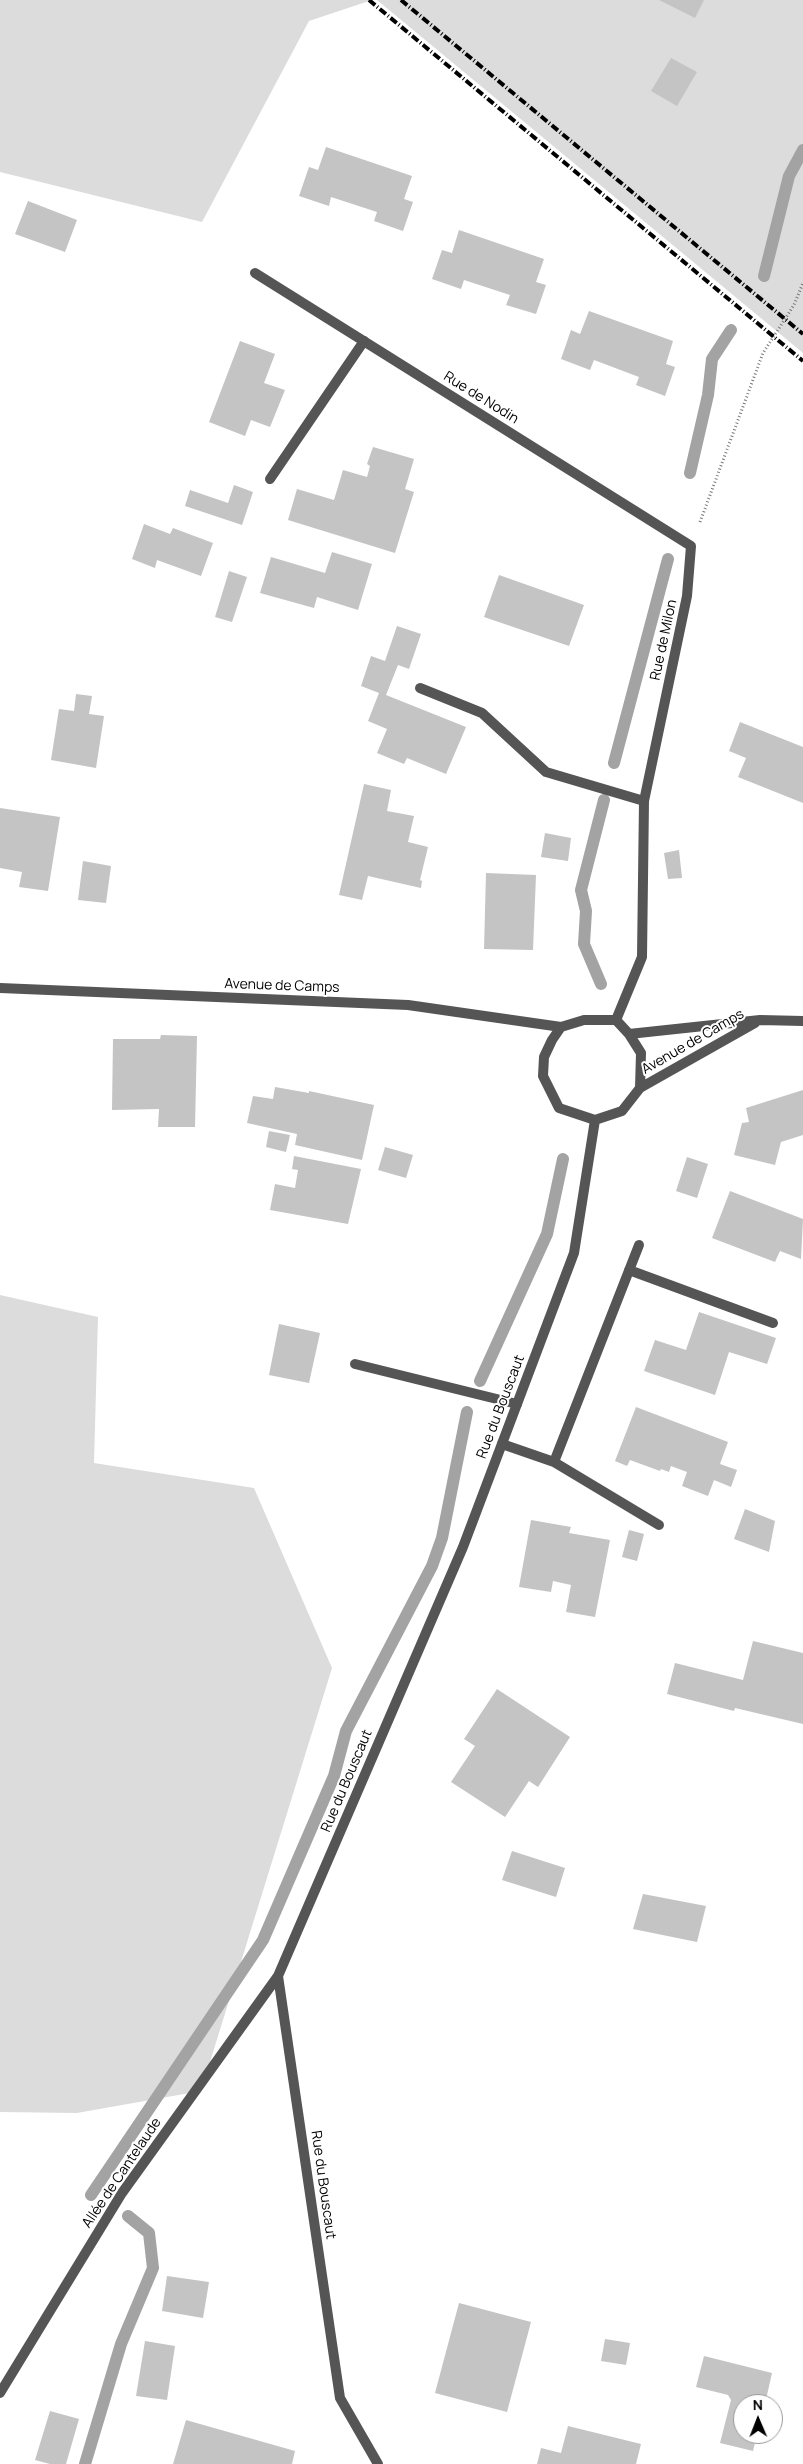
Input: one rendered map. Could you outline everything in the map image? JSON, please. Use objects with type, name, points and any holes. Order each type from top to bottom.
[{"type":"street","name":"Rue de Nodin","points":[[255,272],[691,546]]},
{"type":"street","points":[[270,479],[364,341]]},
{"type":"street","name":"Rue de Milon","points":[[616,1020],[642,957],[644,801],[687,596],[691,546]]},
{"type":"street","points":[[420,688],[482,713],[546,772],[644,801]]},
{"type":"street","name":"Avenue de Camps","points":[[0,988],[408,1005],[561,1027]]},
{"type":"street","points":[[584,1020],[616,1020],[629,1034],[641,1053],[640,1088],[622,1111],[595,1120],[560,1108],[543,1076],[544,1057],[561,1027],[584,1020]]},
{"type":"street","name":"Avenue de Camps","points":[[640,1088],[760,1020]]},
{"type":"street","name":"Avenue de Camps","points":[[629,1034],[760,1020],[803,1022]]},
{"type":"street","name":"Rue du Bouscaut","points":[[378,2464],[340,2398],[278,1976],[463,1547],[574,1253],[595,1120]]},
{"type":"street","points":[[554,1462],[639,1244]]},
{"type":"street","points":[[629,1270],[773,1323]]},
{"type":"street","points":[[355,1364],[518,1404]]},
{"type":"street","points":[[502,1444],[554,1462],[659,1525]]},
{"type":"street","name":"Allée de Cantelaude","points":[[0,2393],[122,2193],[278,1976]]},
{"type":"path","points":[[691,546],[763,353],[794,304],[803,283]]},
{"type":"shaded area","points":[[0,0],[372,0],[309,21],[202,222],[0,172]]},
{"type":"shaded area","points":[[377,0],[803,0],[803,353],[733,295]]},
{"type":"shaded area","points":[[0,1295],[98,1317],[94,1463],[254,1488],[332,1668],[201,2091],[77,2113],[0,2112]]},
{"type":"building","points":[[659,0],[704,0],[695,18]]},
{"type":"building","points":[[671,58],[697,72],[677,106],[651,91]]},
{"type":"building","points":[[326,147],[412,176],[404,199],[413,202],[403,231],[374,221],[377,212],[331,197],[329,206],[299,196],[309,167],[318,170]]},
{"type":"building","points":[[28,201],[77,220],[65,252],[15,234]]},
{"type":"building","points":[[459,230],[544,259],[536,282],[546,285],[536,314],[506,305],[510,295],[464,280],[461,289],[432,279],[442,250],[452,253]]},
{"type":"building","points":[[589,311],[673,341],[666,364],[675,367],[665,396],[636,385],[639,377],[594,360],[590,370],[561,359],[571,330],[580,334]]},
{"type":"building","points":[[240,341],[275,354],[264,383],[285,390],[270,427],[251,420],[245,436],[209,422]]},
{"type":"building","points":[[373,447],[414,459],[405,489],[414,492],[395,553],[288,520],[297,489],[334,500],[343,470],[367,477],[370,466],[367,464]]},
{"type":"building","points":[[234,485],[253,492],[242,525],[185,506],[190,490],[228,503]]},
{"type":"building","points":[[144,524],[170,534],[173,528],[213,543],[201,576],[157,560],[155,568],[132,559]]},
{"type":"building","points":[[332,552],[372,564],[358,610],[317,597],[314,608],[260,593],[271,557],[325,573]]},
{"type":"building","points":[[229,571],[247,577],[232,622],[215,617]]},
{"type":"building","points":[[499,575],[584,605],[569,646],[484,617]]},
{"type":"building","points":[[397,626],[421,634],[409,669],[398,665],[386,695],[466,727],[446,774],[407,758],[404,764],[377,753],[387,729],[368,721],[379,693],[361,686],[371,656],[385,661]]},
{"type":"building","points":[[76,694],[92,696],[89,714],[104,716],[96,768],[51,760],[59,709],[74,711]]},
{"type":"building","points":[[740,722],[803,747],[803,803],[738,777],[746,758],[729,751]]},
{"type":"building","points":[[364,784],[391,790],[387,811],[414,816],[408,842],[428,847],[420,880],[422,881],[421,888],[368,876],[362,900],[339,895]]},
{"type":"building","points":[[0,808],[60,817],[48,891],[19,887],[22,872],[0,868]]},
{"type":"building","points":[[545,833],[571,838],[568,861],[541,857]]},
{"type":"building","points":[[679,850],[682,878],[668,879],[664,853]]},
{"type":"building","points":[[83,861],[111,866],[106,903],[78,900]]},
{"type":"building","points":[[486,873],[536,875],[533,950],[484,949]]},
{"type":"building","points":[[161,1035],[197,1036],[195,1127],[158,1127],[159,1109],[112,1110],[113,1039],[160,1039]]},
{"type":"building","points":[[275,1087],[309,1093],[309,1091],[374,1105],[362,1160],[295,1145],[297,1134],[247,1123],[253,1096],[273,1099]]},
{"type":"building","points":[[803,1090],[803,1135],[781,1142],[775,1165],[734,1155],[742,1123],[749,1122],[746,1108]]},
{"type":"building","points":[[269,1131],[290,1135],[286,1152],[266,1147]]},
{"type":"building","points":[[385,1147],[413,1155],[406,1178],[378,1170]]},
{"type":"building","points":[[294,1156],[361,1169],[348,1224],[270,1210],[275,1184],[295,1188],[298,1170],[292,1169]]},
{"type":"building","points":[[687,1157],[708,1164],[697,1198],[676,1191]]},
{"type":"building","points":[[730,1191],[803,1219],[801,1259],[780,1251],[775,1262],[712,1238]]},
{"type":"building","points":[[699,1312],[776,1338],[767,1364],[729,1352],[715,1395],[644,1371],[655,1340],[686,1350]]},
{"type":"building","points":[[279,1324],[320,1333],[309,1383],[269,1375]]},
{"type":"building","points":[[636,1407],[728,1442],[720,1464],[737,1470],[731,1487],[714,1480],[708,1496],[682,1486],[687,1472],[671,1466],[669,1472],[661,1469],[660,1471],[630,1460],[627,1466],[615,1461]]},
{"type":"building","points":[[745,1509],[775,1521],[769,1552],[734,1539]]},
{"type":"building","points":[[531,1520],[571,1527],[569,1533],[610,1540],[595,1617],[566,1612],[571,1585],[553,1581],[551,1592],[519,1587]]},
{"type":"building","points":[[629,1530],[644,1534],[637,1561],[622,1557]]},
{"type":"building","points":[[753,1641],[803,1653],[803,1724],[735,1708],[734,1711],[667,1694],[675,1663],[743,1680]]},
{"type":"building","points":[[497,1689],[570,1737],[538,1787],[529,1781],[505,1817],[451,1782],[475,1746],[464,1739]]},
{"type":"building","points":[[512,1851],[565,1868],[556,1897],[502,1880]]},
{"type":"building","points":[[643,1894],[706,1906],[697,1942],[633,1929]]},
{"type":"building","points":[[167,2276],[209,2282],[203,2318],[162,2311]]},
{"type":"building","points":[[459,2303],[531,2322],[507,2412],[435,2393]]},
{"type":"building","points":[[605,2339],[630,2343],[626,2365],[601,2361]]},
{"type":"building","points":[[145,2341],[175,2346],[167,2400],[136,2396]]},
{"type":"building","points":[[704,2356],[772,2373],[767,2394],[733,2394],[733,2444],[755,2444],[753,2451],[720,2443],[731,2400],[728,2395],[696,2387]]},
{"type":"building","points":[[50,2411],[79,2419],[66,2464],[50,2464],[35,2460]]},
{"type":"building","points":[[186,2420],[295,2451],[292,2464],[173,2464]]},
{"type":"building","points":[[568,2426],[641,2444],[636,2464],[537,2464],[541,2448],[561,2453]]},
{"type":"waterway","points":[[764,276],[789,176],[803,150]]},
{"type":"waterway","points":[[690,473],[708,395],[712,359],[731,330]]},
{"type":"waterway","points":[[614,763],[668,559]]},
{"type":"waterway","points":[[601,984],[584,944],[586,911],[581,890],[604,800]]},
{"type":"waterway","points":[[480,1381],[547,1234],[563,1159]]},
{"type":"waterway","points":[[91,2195],[263,1940],[334,1776],[346,1731],[432,1566],[442,1538],[467,1412]]},
{"type":"waterway","points":[[85,2464],[121,2344],[153,2268],[149,2233],[128,2216]]},
{"type":"railway","points":[[369,0],[803,361]]},
{"type":"railway","points":[[401,0],[803,334]]}]
